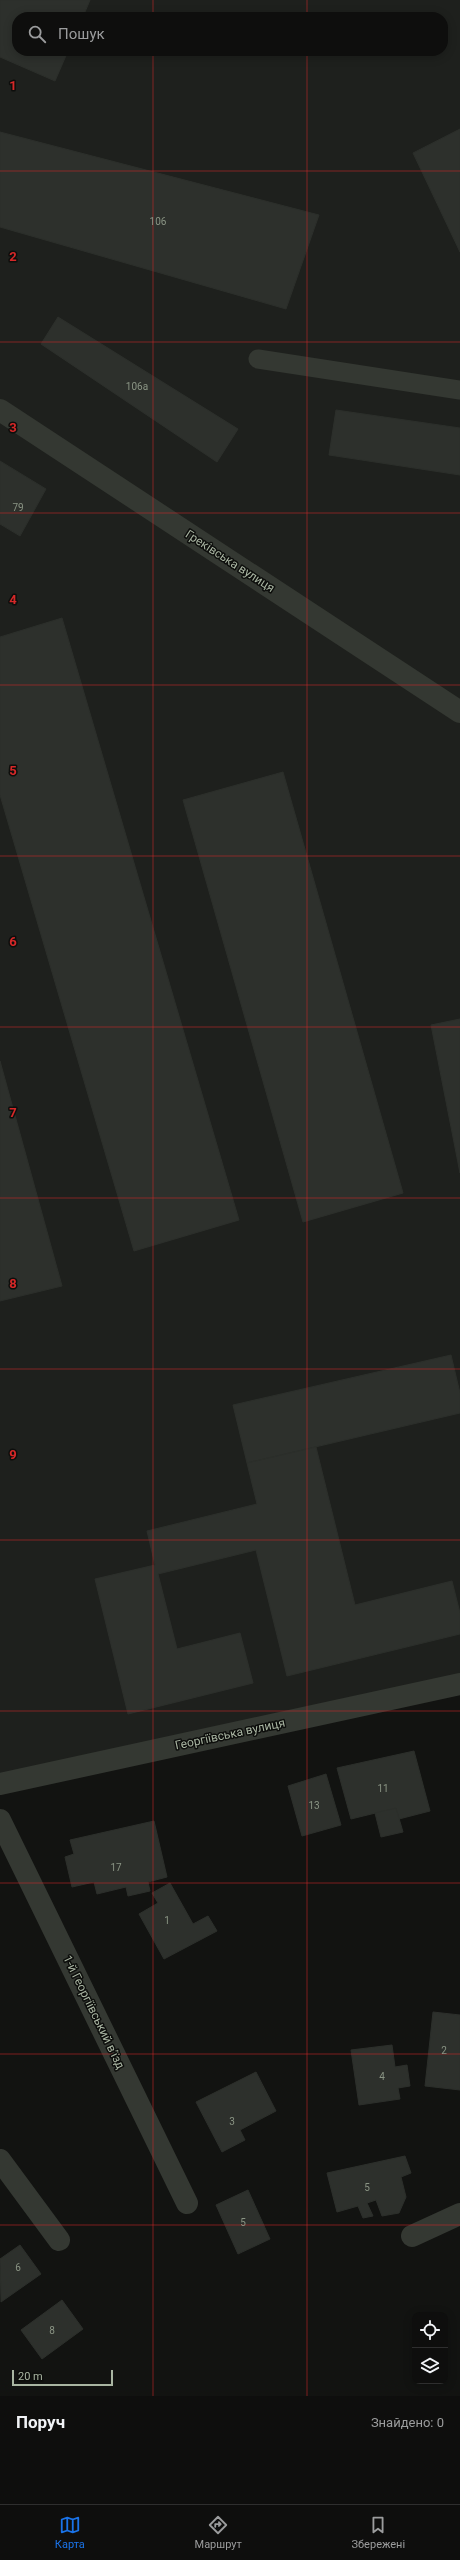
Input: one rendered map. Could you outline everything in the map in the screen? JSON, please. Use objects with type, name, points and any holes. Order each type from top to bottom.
[{"type":"street","name":"Греківська вулиця","points":[[0,410],[460,712]]},
{"type":"street","name":"Георгіївська вулиця","points":[[0,1784],[460,1684]]},
{"type":"street","name":"1-й Георгіївський в’їзд","points":[[0,1820],[188,2203]]},
{"type":"street","points":[[0,2160],[59,2240]]},
{"type":"street","points":[[412,2236],[460,2214]]},
{"type":"lane","points":[[258,359],[460,390]]},
{"type":"shaded area","points":[[0,0],[460,0],[460,1684],[0,1784]]},
{"type":"building","points":[[0,0],[90,0],[85,12],[12,12],[12,56],[66,56],[55,81],[0,57]]},
{"type":"building","points":[[460,129],[460,252],[413,153]]},
{"type":"building","points":[[0,132],[319,215],[286,309],[0,227]]},
{"type":"building","points":[[58,317],[238,429],[217,462],[41,344]]},
{"type":"building","points":[[336,410],[460,428],[460,475],[329,455]]},
{"type":"building","points":[[0,461],[46,489],[20,536],[0,524]]},
{"type":"building","points":[[62,618],[239,1220],[134,1251],[0,795],[0,637]]},
{"type":"building","points":[[283,772],[403,1193],[303,1222],[183,800]]},
{"type":"building","points":[[460,1019],[460,1173],[431,1025]]},
{"type":"building","points":[[0,1061],[62,1286],[0,1301]]},
{"type":"building","points":[[451,1355],[460,1393],[460,1413],[247,1463],[233,1405]]},
{"type":"building","points":[[316,1447],[355,1605],[452,1581],[460,1613],[460,1634],[287,1676],[256,1550],[158,1574],[177,1649],[240,1633],[253,1683],[128,1714],[95,1579],[155,1565],[147,1531],[257,1504],[247,1463]]},
{"type":"building","points":[[414,1751],[430,1811],[399,1819],[396,1808],[351,1819],[337,1768]]},
{"type":"building","points":[[326,1774],[341,1825],[302,1836],[288,1786]]},
{"type":"building","points":[[396,1808],[403,1832],[381,1837],[375,1813]]},
{"type":"building","points":[[154,1821],[167,1877],[148,1882],[150,1891],[128,1896],[126,1887],[97,1894],[94,1882],[72,1887],[65,1857],[74,1854],[70,1840]]},
{"type":"building","points":[[170,1883],[193,1924],[208,1916],[217,1931],[164,1959],[139,1914],[158,1903],[152,1893]]},
{"type":"building","points":[[433,2012],[460,2015],[460,2090],[425,2086]]},
{"type":"building","points":[[392,2045],[395,2067],[407,2065],[410,2086],[398,2088],[400,2099],[359,2105],[351,2050]]},
{"type":"building","points":[[256,2072],[276,2111],[240,2130],[245,2140],[222,2152],[196,2102]]},
{"type":"building","points":[[405,2156],[411,2173],[401,2177],[406,2197],[399,2213],[382,2216],[376,2200],[367,2203],[373,2216],[363,2218],[358,2206],[337,2212],[327,2173]]},
{"type":"building","points":[[248,2190],[270,2239],[238,2254],[216,2205]]},
{"type":"building","points":[[20,2245],[41,2274],[1,2302],[0,2259]]},
{"type":"building","points":[[62,2300],[83,2329],[42,2359],[21,2330]]}]
